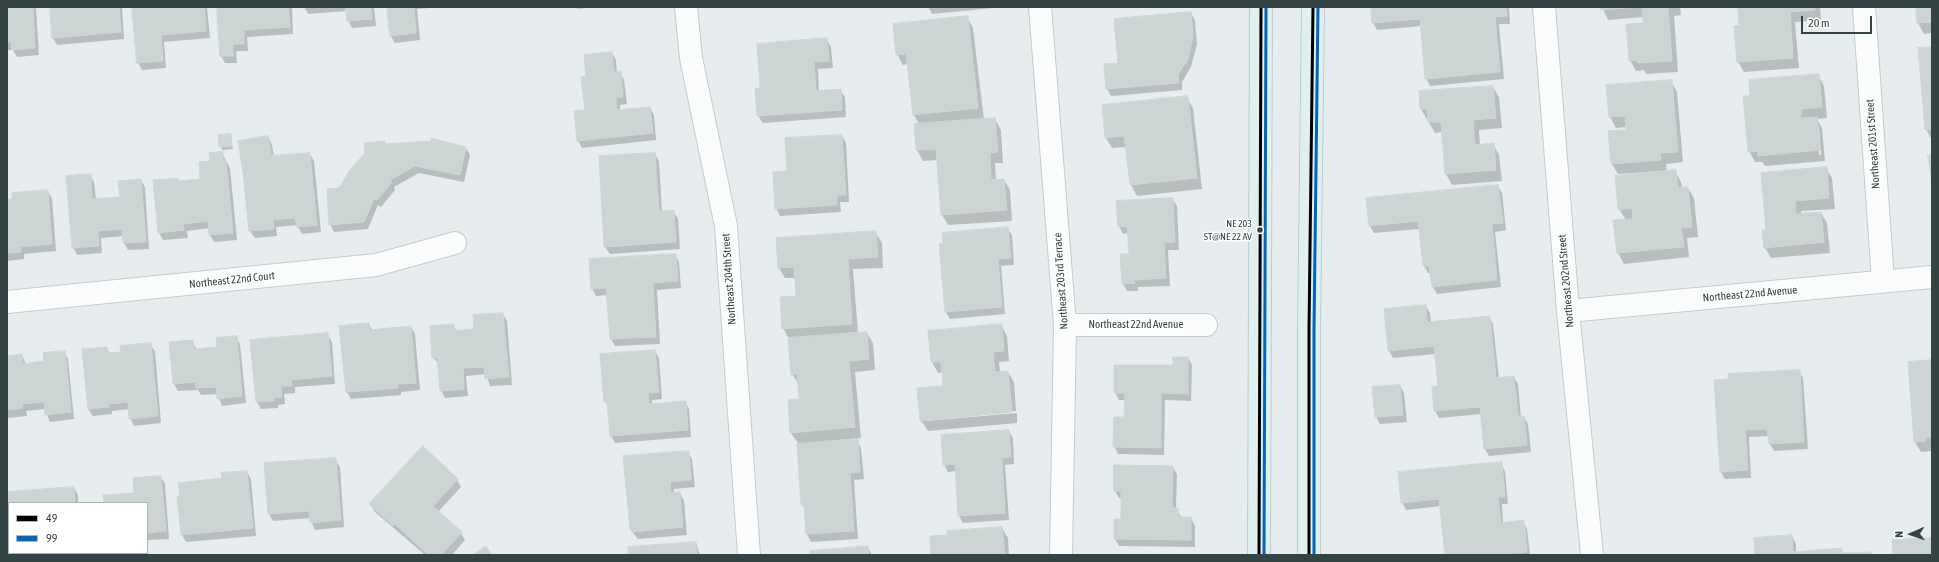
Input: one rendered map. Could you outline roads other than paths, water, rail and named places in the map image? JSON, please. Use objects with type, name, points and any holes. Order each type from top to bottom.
[{"type":"main road","points":[[1259,555],[1261,7]]},
{"type":"main road","points":[[1309,555],[1309,329],[1314,7]]},
{"type":"street","name":"Northeast 204th Street","points":[[686,7],[691,58],[726,226],[749,555]]},
{"type":"street","name":"Northeast 203rd Terrace","points":[[1040,7],[1065,325],[1061,555]]},
{"type":"street","name":"Northeast 202nd Street","points":[[1544,7],[1568,311],[1592,555]]},
{"type":"street","name":"Northeast 201st Street","points":[[1864,7],[1883,281]]},
{"type":"street","name":"Northeast 22nd Court","points":[[7,302],[376,265],[455,243]]},
{"type":"street","name":"Northeast 22nd Avenue","points":[[1568,311],[1932,277]]},
{"type":"street","name":"Northeast 22nd Avenue","points":[[1065,325],[1206,326]]},
{"type":"place","name":"NE 203 ST@NE 22 AV","points":[[1260,230]]}]
